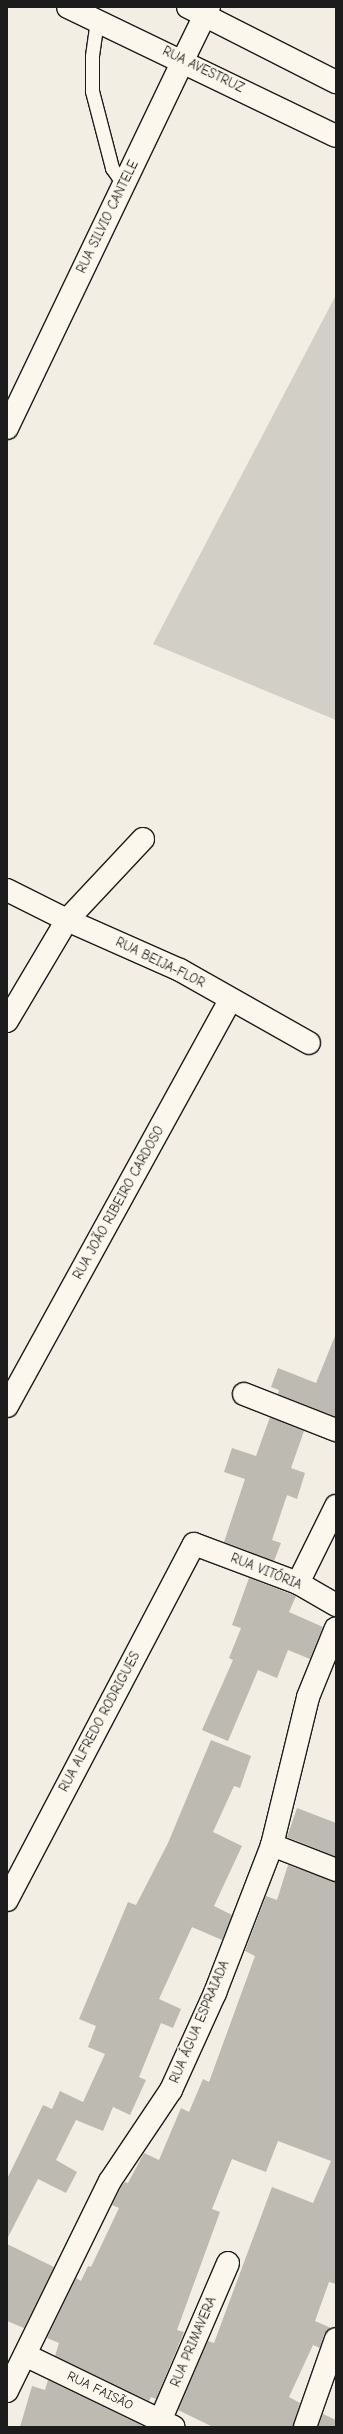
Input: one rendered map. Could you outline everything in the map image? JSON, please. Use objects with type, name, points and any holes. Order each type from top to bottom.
[{"type":"street","name":"RUA AVESTRUZ","points":[[68,7],[183,60],[336,136]]},
{"type":"street","name":"RUA SILVIO CANTELE","points":[[7,428],[183,60],[200,10]]},
{"type":"street","points":[[200,10],[336,82]]},
{"type":"street","points":[[7,1021],[67,920],[143,838]]},
{"type":"street","name":"RUA BEIJA-FLOR","points":[[7,890],[67,920],[180,970],[230,1000],[309,1043]]},
{"type":"street","name":"RUA JOÃO RIBEIRO CARDOSO","points":[[7,1406],[230,1000]]},
{"type":"street","points":[[244,1394],[336,1430]]},
{"type":"street","points":[[298,1582],[336,1506]]},
{"type":"street","name":"RUA VITÓRIA","points":[[194,1544],[298,1582],[336,1605]]},
{"type":"street","name":"RUA ALFREDO RODRIGUES","points":[[7,1900],[194,1544]]},
{"type":"street","name":"RUA ÁGUA ESPRAIADA","points":[[7,2391],[110,2181],[171,2090],[215,1992],[272,1845],[308,1697],[336,1628]]},
{"type":"street","points":[[272,1845],[336,1870]]},
{"type":"street","name":"RUA PRIMAVERA","points":[[167,2424],[228,2263]]},
{"type":"street","points":[[305,2427],[336,2339]]},
{"type":"street","name":"RUA FAISÃO","points":[[25,2356],[167,2424]]},
{"type":"lane","points":[[97,20],[92,56],[92,91],[112,168],[123,184]]},
{"type":"shaded area","points":[[336,295],[336,720],[153,644]]},
{"type":"building","points":[[335,1336],[336,1417],[278,1394],[279,1390],[271,1387],[278,1368],[316,1383]]},
{"type":"building","points":[[270,1417],[304,1431],[291,1468],[305,1473],[297,1499],[287,1495],[272,1540],[281,1543],[274,1561],[224,1542],[245,1479],[224,1472],[232,1448],[256,1456]]},
{"type":"building","points":[[249,1578],[296,1596],[289,1612],[323,1627],[310,1659],[288,1650],[277,1678],[258,1670],[228,1741],[202,1730],[233,1660],[229,1658],[241,1628],[232,1625]]},
{"type":"building","points":[[211,1740],[251,1756],[240,1788],[234,1786],[213,1832],[242,1846],[214,1906],[232,1915],[222,1940],[192,1927],[159,1999],[181,2009],[173,2028],[161,2023],[139,2077],[146,2080],[130,2115],[113,2107],[103,2131],[76,2120],[56,2160],[77,2172],[66,2193],[38,2179],[7,2239],[7,2179],[43,2105],[52,2109],[60,2091],[83,2102],[105,2054],[88,2047],[96,2026],[79,2019],[128,1902],[136,1905],[168,1843]]},
{"type":"building","points":[[297,1808],[336,1823],[336,1857],[287,1837]]},
{"type":"building","points":[[288,1865],[336,1882],[336,2284],[329,2282],[315,2321],[331,2328],[324,2334],[320,2348],[313,2345],[289,2397],[300,2403],[293,2427],[213,2427],[178,2410],[208,2341],[214,2343],[272,2187],[313,2203],[331,2161],[278,2141],[266,2172],[232,2159],[212,2209],[220,2212],[177,2330],[184,2332],[156,2399],[151,2397],[149,2401],[55,2356],[59,2343],[47,2338],[76,2278],[81,2281],[88,2266],[91,2267],[119,2208],[112,2205],[121,2187],[125,2182],[128,2183],[144,2153],[159,2160],[181,2108],[189,2112],[203,2079],[209,2082],[255,1956],[245,1951],[266,1896],[277,1900]]},
{"type":"building","points":[[7,2244],[54,2267],[24,2328],[7,2321]]},
{"type":"building","points":[[48,2380],[141,2425],[140,2427],[20,2427],[32,2386],[45,2390]]},
{"type":"building","points":[[323,2414],[336,2420],[336,2427],[318,2427]]}]
